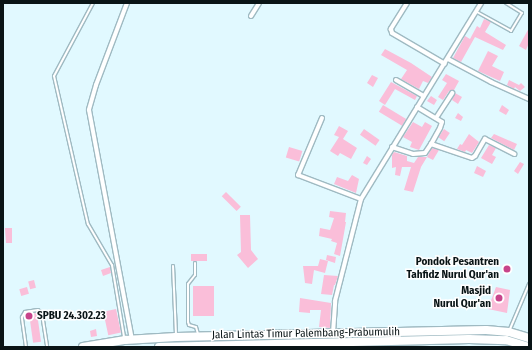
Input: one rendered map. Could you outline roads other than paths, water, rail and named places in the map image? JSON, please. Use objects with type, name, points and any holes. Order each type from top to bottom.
[{"type":"highway","name":"Jalan Lintas Timur Palembang-Prabumulih","points":[[83,347],[128,340],[176,337],[486,330],[509,332],[529,338]]},
{"type":"highway","name":"Jalan Lintas Timur Palembang-Prabumulih","points":[[159,347],[469,339],[506,340],[529,347]]},
{"type":"street","points":[[128,3],[96,84],[89,110],[128,340]]},
{"type":"street","points":[[251,16],[259,3]]},
{"type":"street","points":[[407,3],[391,29],[392,33],[445,64]]},
{"type":"street","points":[[333,334],[335,301],[361,199],[481,3]]},
{"type":"street","points":[[448,59],[487,81],[529,99]]},
{"type":"street","points":[[396,80],[424,96]]},
{"type":"street","points":[[436,118],[452,93]]},
{"type":"street","points":[[392,147],[414,154],[425,153],[431,144],[442,125],[441,121],[417,107]]},
{"type":"street","points":[[322,118],[298,175],[361,199]]},
{"type":"street","points":[[431,144],[472,158],[475,156],[486,139],[514,154]]},
{"type":"lane","points":[[93,3],[54,76],[88,224],[112,265],[128,340]]},
{"type":"lane","points":[[476,12],[511,31],[522,13],[506,3]]},
{"type":"lane","points":[[195,263],[195,274],[188,284],[188,322],[189,325],[196,327],[198,337]]},
{"type":"lane","points":[[173,266],[176,337]]},
{"type":"lane","points":[[509,332],[529,284]]},
{"type":"lane","points":[[26,347],[22,317],[25,312],[38,310],[42,314],[47,347]]},
{"type":"place","name":"Pondok Pesantren Tahfidz Nurul Qur'an","points":[[507,269]]},
{"type":"place","name":"Masjid Nurul Qur'an","points":[[499,298]]},
{"type":"place","name":"SPBU 24.302.23","points":[[29,316]]}]
